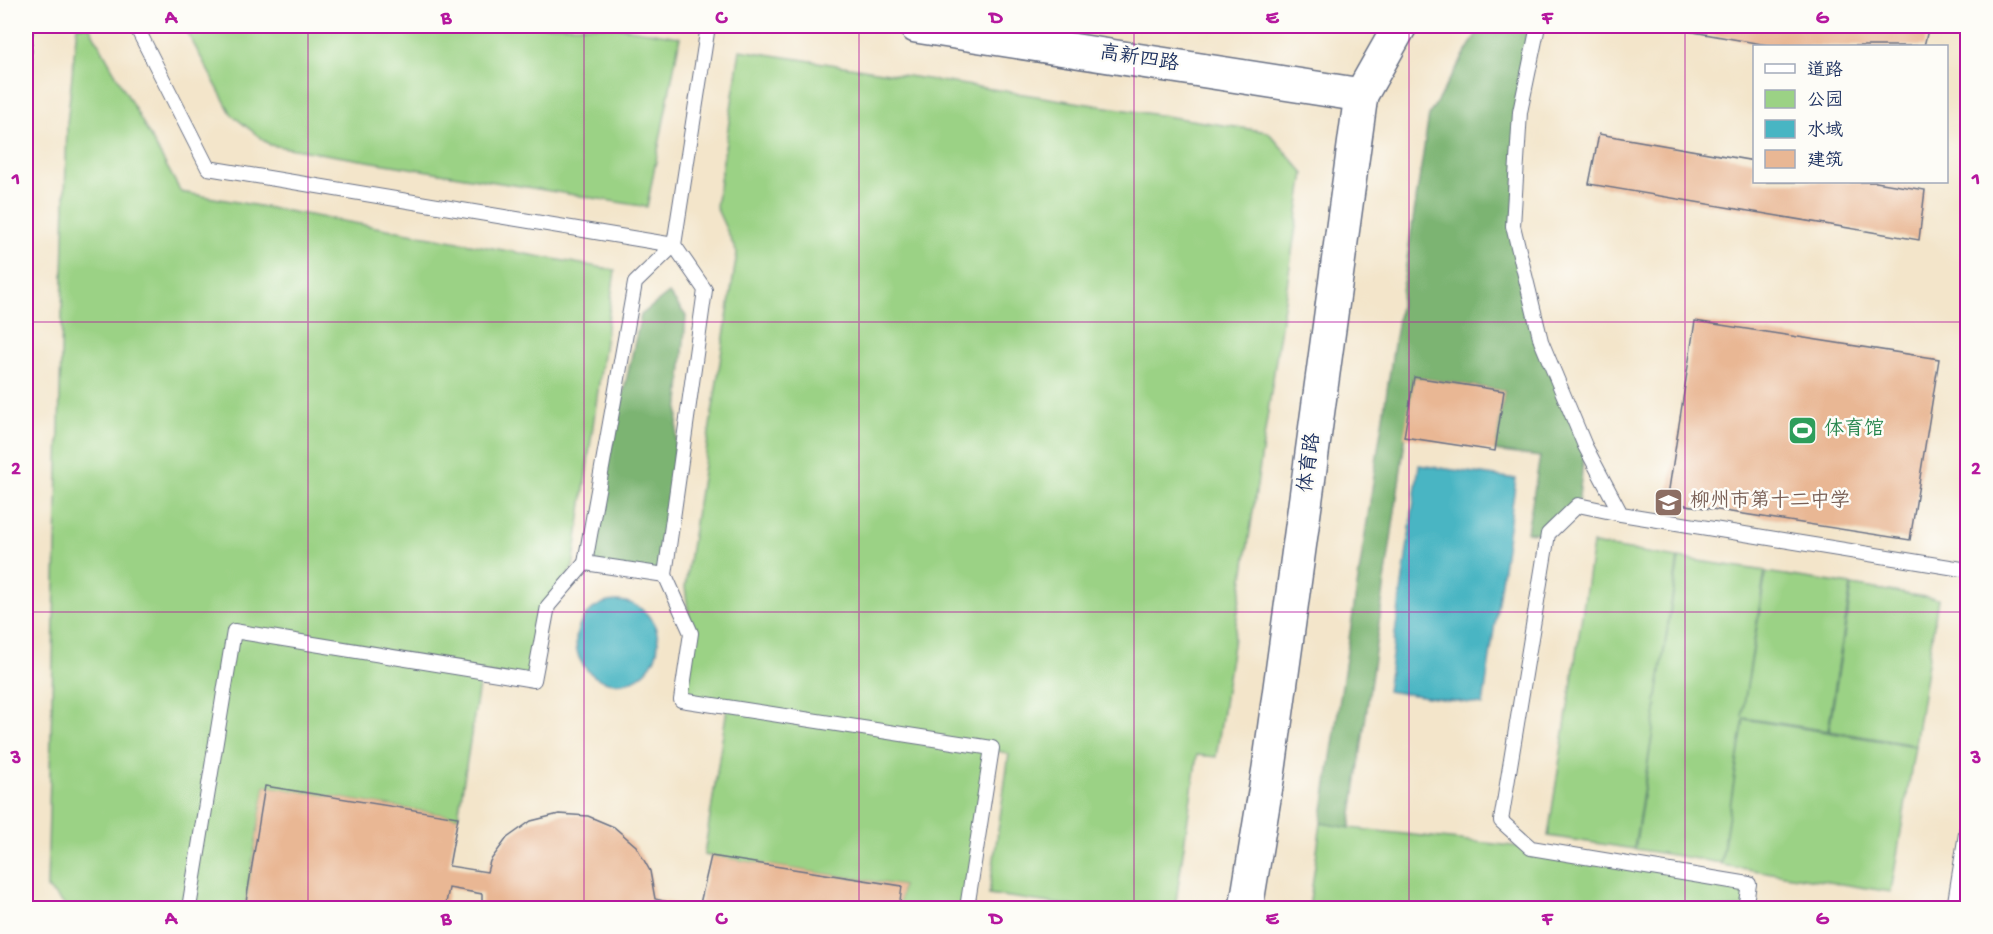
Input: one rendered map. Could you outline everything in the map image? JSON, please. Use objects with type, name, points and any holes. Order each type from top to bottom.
[{"type":"street","name":"高新四路","points":[[916,26],[1361,95]]},
{"type":"street","name":"体育路","points":[[1246,909],[1269,768],[1361,95],[1400,26]]},
{"type":"lane","points":[[136,26],[208,168],[674,245],[705,290],[665,575],[691,633],[681,700],[992,748],[967,909]]},
{"type":"lane","points":[[189,909],[234,630],[534,680],[548,606],[585,563],[634,283],[674,245],[708,26]]},
{"type":"lane","points":[[1538,26],[1520,112],[1513,226],[1541,341],[1585,446],[1621,514]]},
{"type":"lane","points":[[1745,909],[1749,884],[1531,848],[1501,821],[1548,534],[1578,505],[1621,514],[1968,570]]},
{"type":"lane","points":[[585,563],[665,575]]},
{"type":"lane","points":[[1954,909],[1968,821]]},
{"type":"path","points":[[26,134],[32,26]]},
{"type":"green space","points":[[77,26],[89,26],[181,192],[615,270],[573,567],[548,606],[534,680],[481,672],[458,817],[265,786],[245,908],[68,908],[47,888],[67,124]]},
{"type":"green space","points":[[184,26],[611,26],[680,37],[647,207],[270,145],[232,115]]},
{"type":"green space","points":[[1481,26],[1538,26],[1520,112],[1513,226],[1541,341],[1585,446],[1578,505],[1548,534],[1527,532],[1540,457],[1495,451],[1504,391],[1414,377],[1350,828],[1321,823],[1429,115]]},
{"type":"green space","points":[[740,50],[1268,132],[1304,173],[1216,757],[1197,755],[1175,908],[1084,908],[989,894],[1009,754],[992,749],[967,908],[899,908],[902,886],[704,855],[727,708],[681,700],[691,633],[685,587],[737,253],[716,207]]},
{"type":"green space","points":[[669,293],[686,316],[665,575],[585,563],[641,315]]},
{"type":"green space","points":[[1593,544],[1678,558],[1656,703],[1679,558],[1765,571],[1742,717],[1766,572],[1851,585],[1828,731],[1744,718],[1721,863],[1635,849],[1657,704],[1634,849],[1548,836]]},
{"type":"green space","points":[[1852,585],[1938,599],[1915,745],[1829,731]]},
{"type":"green space","points":[[1744,719],[1915,746],[1891,892],[1721,865]]},
{"type":"green space","points":[[1321,823],[1531,848],[1749,884],[1745,908],[1309,908]]},
{"type":"water","points":[[1419,465],[1516,479],[1483,705],[1387,691]]},
{"type":"water","points":[[609,601],[625,601],[640,608],[651,619],[658,634],[655,658],[646,671],[625,683],[609,683],[594,676],[583,665],[576,650],[576,634],[583,619],[594,608]]},
{"type":"building","points":[[1659,26],[1929,26],[1924,45],[1767,45]]},
{"type":"building","points":[[1966,111],[1968,111],[1968,217],[1960,216]]},
{"type":"building","points":[[1599,134],[1753,161],[1753,183],[1882,183],[1925,190],[1919,240],[1589,184]]},
{"type":"building","name":"体育馆","points":[[1695,321],[1939,359],[1910,540],[1667,502]]},
{"type":"building","points":[[1414,377],[1504,391],[1495,451],[1404,437]]},
{"type":"building","points":[[265,786],[458,817],[449,866],[487,872],[490,861],[507,838],[531,821],[559,814],[588,816],[614,827],[636,846],[650,871],[655,899],[694,908],[482,908],[482,894],[449,888],[445,908],[245,908]]},
{"type":"building","points":[[711,856],[902,886],[899,908],[699,908]]},
{"type":"place","name":"体育馆","points":[[1803,430]]},
{"type":"place","name":"柳州市第十二中学","points":[[1669,502]]}]
